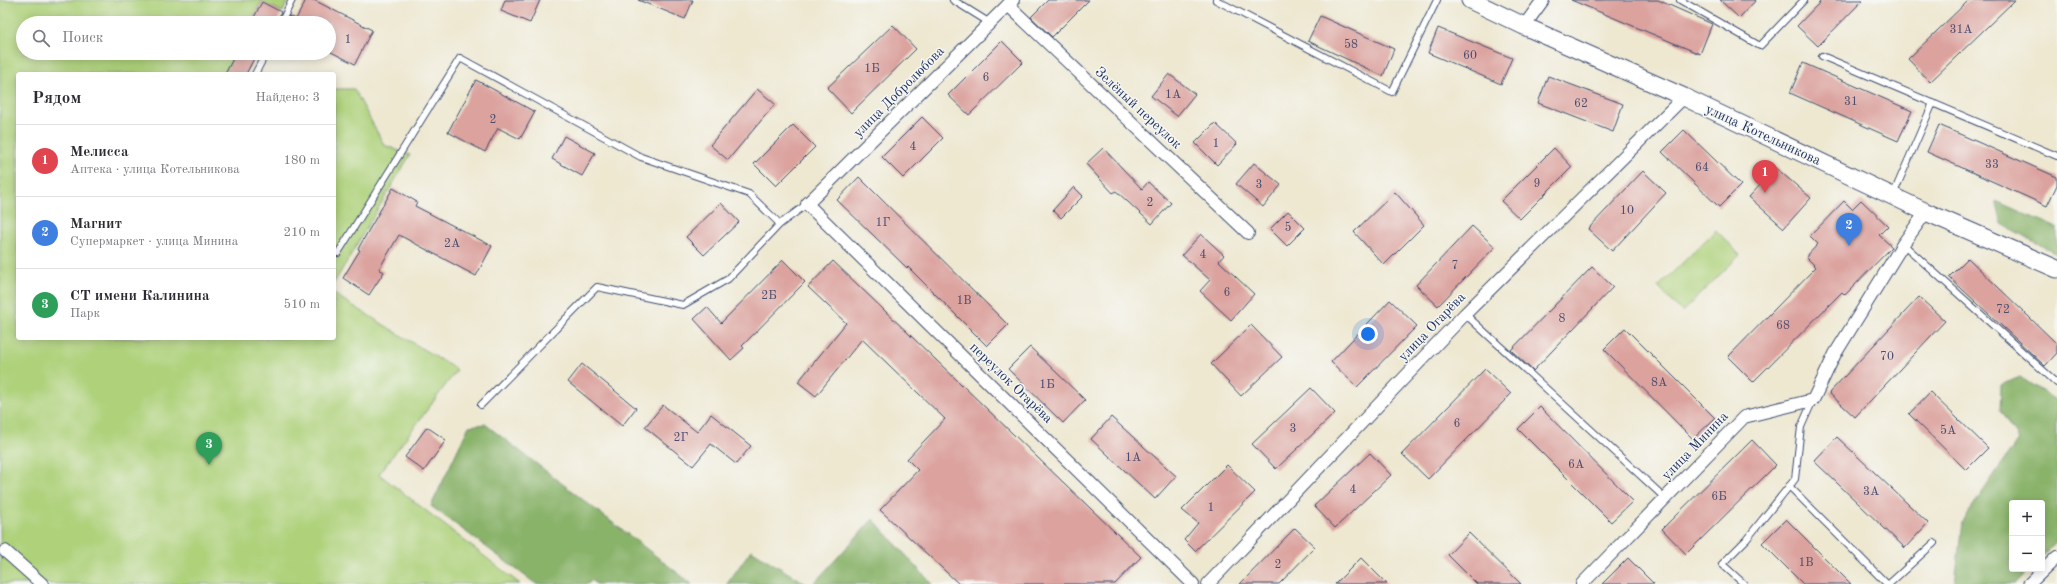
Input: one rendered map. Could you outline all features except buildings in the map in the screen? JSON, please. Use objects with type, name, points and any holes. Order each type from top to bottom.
[{"type":"street","name":"улица Котельникова","points":[[1470,0],[1524,26],[1684,97],[1926,212],[2057,269]]},
{"type":"street","points":[[1524,26],[1543,0]]},
{"type":"street","name":"улица Добролюбова","points":[[807,204],[1010,3]]},
{"type":"street","name":"Зелёный переулок","points":[[1010,3],[1248,233]]},
{"type":"street","name":"улица Огарёва","points":[[1208,584],[1465,314],[1684,97]]},
{"type":"street","name":"переулок Огарёва","points":[[807,204],[1193,584]]},
{"type":"street","points":[[1813,400],[1835,354],[1903,244],[1926,212]]},
{"type":"street","name":"улица Минина","points":[[1582,584],[1744,417],[1813,400]]},
{"type":"street","points":[[5,551],[42,584]]},
{"type":"street","points":[[2029,584],[2057,557]]},
{"type":"lane","points":[[284,16],[292,0]]},
{"type":"lane","points":[[953,0],[990,23]]},
{"type":"lane","points":[[1216,0],[1392,92],[1437,0]]},
{"type":"lane","points":[[1680,0],[1760,46],[1804,0]]},
{"type":"lane","points":[[1690,6],[1696,0]]},
{"type":"lane","points":[[1822,56],[2057,156]]},
{"type":"lane","points":[[338,253],[460,58],[641,157],[749,194],[780,224]]},
{"type":"lane","points":[[256,72],[262,60]]},
{"type":"lane","points":[[1892,196],[1933,103]]},
{"type":"lane","points":[[481,405],[597,286],[626,291],[683,305],[728,279],[780,224],[807,204]]},
{"type":"lane","points":[[1903,244],[2057,383]]},
{"type":"lane","points":[[1465,314],[1665,498]]},
{"type":"lane","points":[[1744,584],[1722,564],[1746,540],[1795,479],[1801,427],[1813,400]]},
{"type":"lane","points":[[1789,486],[1888,584],[1934,543]]},
{"type":"green space","points":[[0,0],[288,0],[283,12],[261,2],[254,16],[16,16],[16,60],[232,60],[226,72],[16,72],[16,340],[336,340],[336,295],[457,370],[379,474],[520,584],[0,584]]},
{"type":"green space","points":[[336,89],[354,89],[384,145],[410,155],[336,280]]},
{"type":"green space","points":[[1996,201],[2057,228],[2057,254],[2002,224]]},
{"type":"green space","points":[[1716,230],[1740,255],[1682,312],[1658,287]]},
{"type":"green space","points":[[2020,377],[2057,401],[2057,542],[2045,554],[2045,500],[2009,500],[2009,572],[2027,572],[2015,584],[1955,584],[1962,522],[2018,440],[2000,410],[2001,385]]},
{"type":"green space","points":[[485,424],[692,584],[596,584],[591,580],[588,584],[536,584],[431,506],[469,426]]},
{"type":"green space","points":[[873,519],[932,584],[813,584]]},
{"type":"green space","points":[[751,550],[806,584],[727,584]]},
{"type":"place","name":"Мелисса","points":[[1765,193]]},
{"type":"place","name":"Магнит","points":[[1849,246]]},
{"type":"place","name":"СТ имени Калинина","points":[[209,465]]}]
